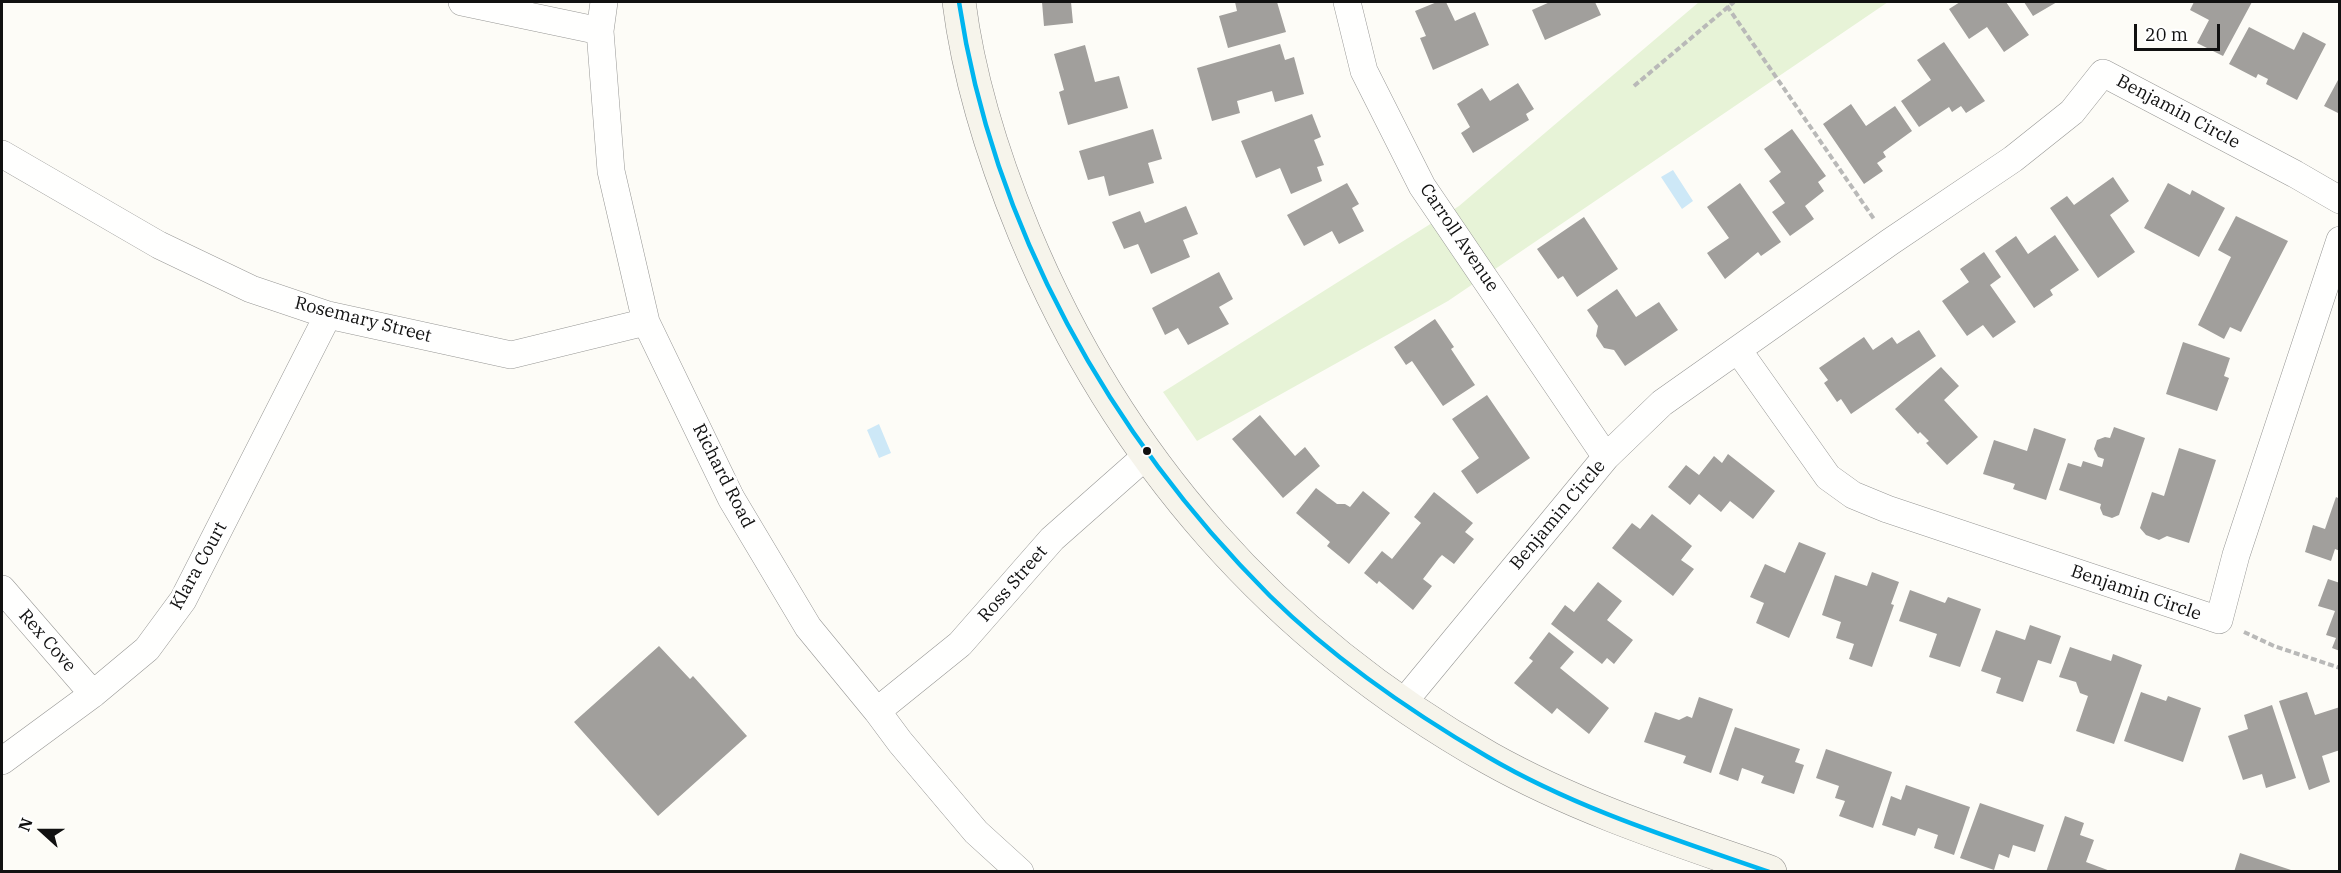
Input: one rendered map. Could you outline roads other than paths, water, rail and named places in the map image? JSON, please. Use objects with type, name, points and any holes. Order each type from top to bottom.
[{"type":"main road","points":[[958,2],[986,128],[1006,189],[1041,273],[1087,364],[1116,412],[1177,495],[1218,543],[1289,615],[1349,664],[1402,704],[1490,758],[1536,783],[1635,825],[1770,872]]},
{"type":"street","points":[[462,2],[600,31]]},
{"type":"street","name":"Richard Road","points":[[604,2],[600,31],[611,171],[646,322],[731,498],[808,627],[976,832],[1020,872]]},
{"type":"street","name":"Carroll Avenue","points":[[1347,2],[1364,71],[1422,186],[1606,456]]},
{"type":"street","name":"Benjamin Circle","points":[[1402,704],[1606,456],[1662,403],[2022,152],[2072,112],[2103,73],[2295,174],[2340,201]]},
{"type":"street","name":"Rosemary Street","points":[[2,154],[159,245],[251,289],[328,315],[511,355],[646,322]]},
{"type":"street","name":"Benjamin Circle","points":[[1738,350],[1828,477],[1852,495],[1887,509],[2219,620],[2236,555],[2340,240]]},
{"type":"street","name":"Klara Court","points":[[2,761],[93,693],[147,649],[183,600],[328,315]]},
{"type":"street","name":"Ross Street","points":[[877,711],[960,644],[1052,539],[1147,455]]},
{"type":"street","name":"Rex Cove","points":[[2,589],[93,693]]},
{"type":"water","points":[[1673,170],[1693,201],[1682,209],[1661,177]]},
{"type":"water","points":[[879,424],[891,453],[879,458],[867,430]]}]
